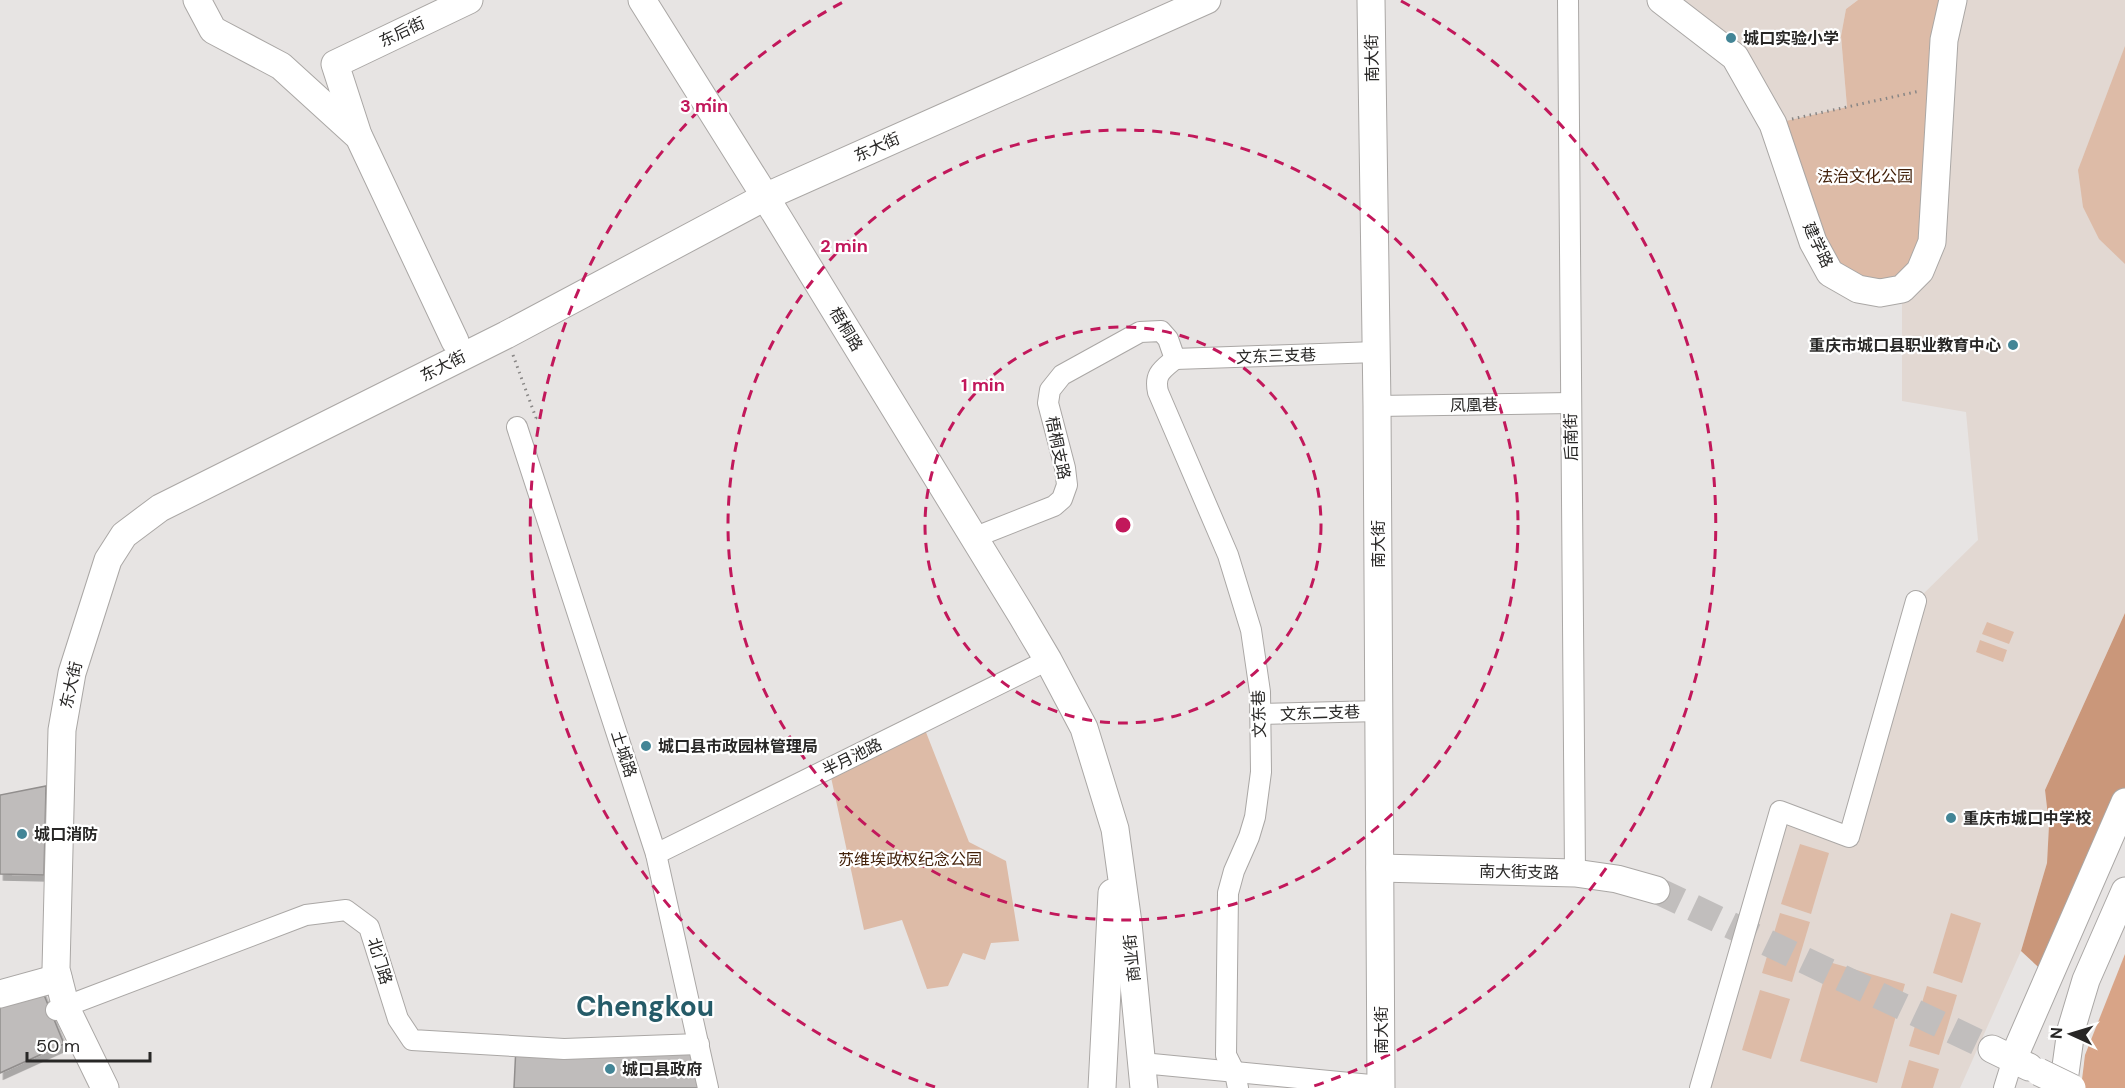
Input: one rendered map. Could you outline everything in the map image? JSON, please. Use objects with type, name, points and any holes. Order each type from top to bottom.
[{"type":"street","points":[[196,0],[213,30],[280,66],[358,137],[455,341]]},
{"type":"street","name":"东后街","points":[[358,137],[335,64],[469,0]]},
{"type":"street","name":"梧桐路","points":[[642,0],[1048,660]]},
{"type":"street","name":"东大街","points":[[61,1009],[52,980],[43,971],[48,730],[59,673],[95,556],[114,527],[157,495],[455,341],[761,191],[1161,0]]},
{"type":"street","name":"东大街","points":[[52,980],[56,969],[62,730],[72,673],[97,594],[108,561],[124,535],[160,508],[506,335],[761,191],[1207,0]]},
{"type":"street","name":"南大街","points":[[1371,0],[1377,406],[1381,1087]]},
{"type":"street","name":"后南街","points":[[1568,0],[1575,873]]},
{"type":"street","name":"建学路","points":[[1661,0],[1735,57],[1773,124],[1814,242],[1830,273],[1858,290],[1880,293],[1902,289],[1920,271],[1932,242],[1944,40],[1953,0]]},
{"type":"street","name":"梧桐支路","points":[[974,538],[1054,507],[1062,499],[1067,485],[1065,468],[1048,403],[1050,390],[1062,375],[1140,332],[1161,331],[1168,339],[1175,360]]},
{"type":"street","name":"文东三支巷","points":[[1175,360],[1376,352]]},
{"type":"street","name":"文东巷","points":[[1175,360],[1161,371],[1156,382],[1158,392],[1228,555],[1251,630],[1260,692],[1261,772],[1255,817],[1228,893],[1227,1055],[1237,1081]]},
{"type":"street","name":"凤凰巷","points":[[1377,406],[1571,403]]},
{"type":"street","name":"土城路","points":[[517,427],[656,854],[708,1088]]},
{"type":"street","points":[[1700,1088],[1780,811],[1849,837],[1916,600]]},
{"type":"street","name":"半月池路","points":[[656,854],[1048,660]]},
{"type":"street","name":"商业街","points":[[1048,660],[1084,728],[1115,829],[1128,923],[1143,1076]]},
{"type":"street","name":"文东二支巷","points":[[1260,714],[1379,711]]},
{"type":"street","points":[[2004,1088],[2002,1054],[2125,802]]},
{"type":"street","name":"商业街","points":[[1102,1088],[1115,829]]},
{"type":"street","name":"南大街支路","points":[[1380,868],[1575,873],[1617,879],[1656,890]]},
{"type":"street","points":[[2063,1088],[2071,1030],[2083,990],[2125,891]]},
{"type":"street","name":"北门路","points":[[61,1009],[306,915],[346,910],[369,927],[398,1019],[412,1040],[564,1049],[699,1044]]},
{"type":"street","points":[[0,994],[52,980]]},
{"type":"street","points":[[61,1009],[68,1042],[90,1088]]},
{"type":"street","points":[[61,1009],[105,1088]]},
{"type":"street","points":[[2002,1054],[2072,1088]]},
{"type":"street","points":[[1143,1076],[1381,1087]]},
{"type":"path","points":[[1773,124],[1941,86]]},
{"type":"path","points":[[506,335],[536,418],[517,427]]},
{"type":"shaded area","points":[[1661,0],[1858,0],[1846,9],[1841,36],[1847,107],[1773,124],[1735,57]]},
{"type":"shaded area","points":[[1953,0],[2125,0],[2125,613],[2045,790],[2049,825],[2047,863],[2021,951],[1960,1088],[1700,1088],[1780,811],[1849,837],[1916,601],[1978,540],[1966,412],[1902,401],[1902,289]]},
{"type":"shaded area","points":[[2125,613],[2125,802],[2049,977],[2021,951],[2047,863],[2049,825],[2045,790]]},
{"type":"shaded area","points":[[2125,954],[2125,1088],[2081,1088],[2085,1055]]},
{"type":"green space","name":"法治文化公园","points":[[1858,0],[1953,0],[1932,242],[1902,289],[1830,273],[1773,124],[1847,107],[1841,36],[1846,9]]},
{"type":"green space","points":[[2125,46],[2125,264],[2099,239],[2083,207],[2078,170]]},
{"type":"green space","points":[[1987,622],[2014,632],[2009,644],[1982,634]]},
{"type":"green space","points":[[1980,640],[2007,650],[2003,662],[1976,652]]},
{"type":"green space","name":"苏维埃政权纪念公园","points":[[922,722],[969,842],[1006,861],[1019,941],[991,943],[985,960],[963,953],[948,986],[927,989],[902,920],[864,930],[829,768]]},
{"type":"green space","points":[[1800,844],[1829,853],[1811,914],[1781,904]]},
{"type":"green space","points":[[1780,913],[1810,922],[1792,982],[1762,973]]},
{"type":"green space","points":[[1951,913],[1981,923],[1962,983],[1933,973]]},
{"type":"green space","points":[[1829,962],[1905,984],[1877,1083],[1800,1061]]},
{"type":"green space","points":[[1927,986],[1957,995],[1939,1055],[1909,1046]]},
{"type":"green space","points":[[1760,990],[1790,999],[1771,1059],[1742,1050]]},
{"type":"green space","points":[[1909,1060],[1939,1069],[1933,1088],[1901,1088]]},
{"type":"building","name":"城口消防","points":[[46,786],[44,875],[0,874],[0,795]]},
{"type":"building","points":[[40,985],[64,1044],[0,1073],[0,996]]},
{"type":"building","name":"城口县政府","points":[[699,1044],[708,1088],[514,1088],[516,1046]]},
{"type":"tunnel","points":[[1656,890],[1992,1049]]},
{"type":"place","name":"城口实验小学","points":[[1731,38]]},
{"type":"place","name":"重庆市城口县职业教育中心","points":[[2013,345]]},
{"type":"place","name":"城口县市政园林管理局","points":[[646,746]]},
{"type":"place","name":"重庆市城口中学校","points":[[1951,818]]},
{"type":"place","name":"城口消防","points":[[22,834]]},
{"type":"place","name":"城口县政府","points":[[610,1069]]},
{"type":"district","name":"Chengkou","points":[[645,1006]]}]
